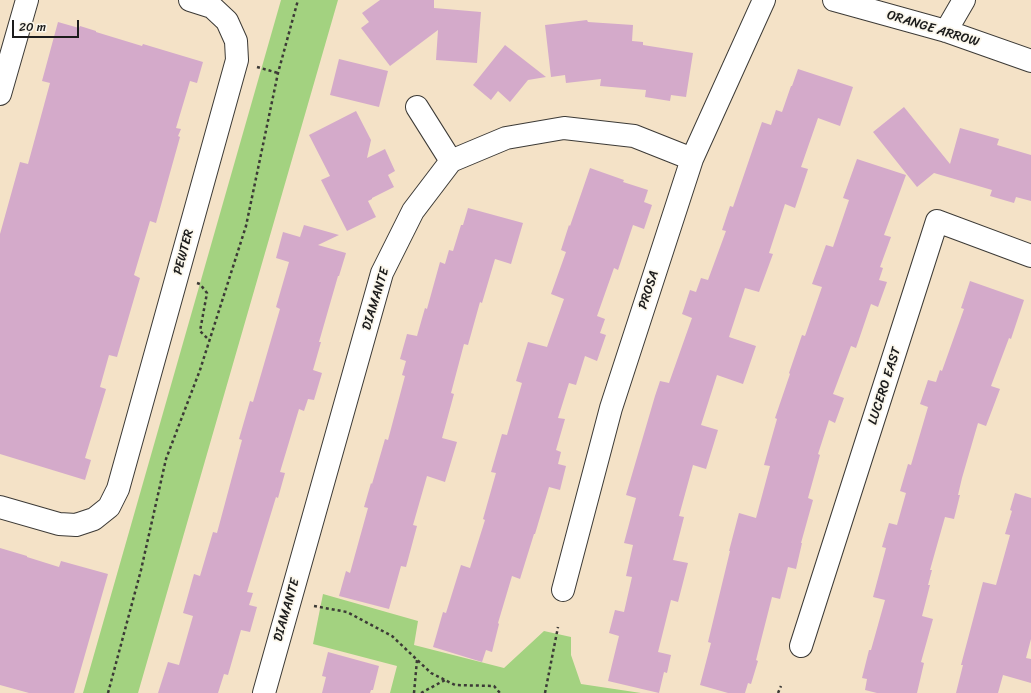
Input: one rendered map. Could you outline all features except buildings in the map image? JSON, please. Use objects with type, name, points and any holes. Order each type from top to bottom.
[{"type":"street","points":[[0,94],[27,0]]},
{"type":"street","name":"PEWTER","points":[[0,508],[58,524],[76,526],[94,519],[109,507],[118,489],[237,60],[236,42],[227,21],[212,7],[190,0]]},
{"type":"street","name":"PROSA","points":[[562,590],[611,408],[692,159],[764,0]]},
{"type":"street","name":"ORANGE ARROW","points":[[834,0],[946,31],[1031,61]]},
{"type":"street","points":[[946,31],[964,0]]},
{"type":"street","points":[[417,108],[451,161],[506,138],[564,128],[634,136],[692,159]]},
{"type":"street","name":"DIAMANTE","points":[[264,693],[382,273],[413,211],[451,161]]},
{"type":"street","name":"LUCERO EAST","points":[[802,646],[937,221],[1031,256]]},
{"type":"path","points":[[108,693],[141,570],[166,459],[200,370],[246,226],[278,73],[298,0]]},
{"type":"path","points":[[256,67],[278,73]]},
{"type":"path","points":[[314,606],[347,612],[392,636],[431,673],[455,685],[494,686],[500,693]]},
{"type":"path","points":[[545,693],[558,627]]},
{"type":"path","points":[[414,693],[417,659]]},
{"type":"path","points":[[421,693],[445,680]]},
{"type":"path","points":[[778,693],[781,686]]},
{"type":"green space","points":[[281,0],[338,0],[138,693],[83,693]]},
{"type":"green space","points":[[323,594],[418,621],[414,645],[504,668],[544,631],[571,637],[571,655],[581,684],[641,693],[390,693],[397,666],[313,644]]}]
